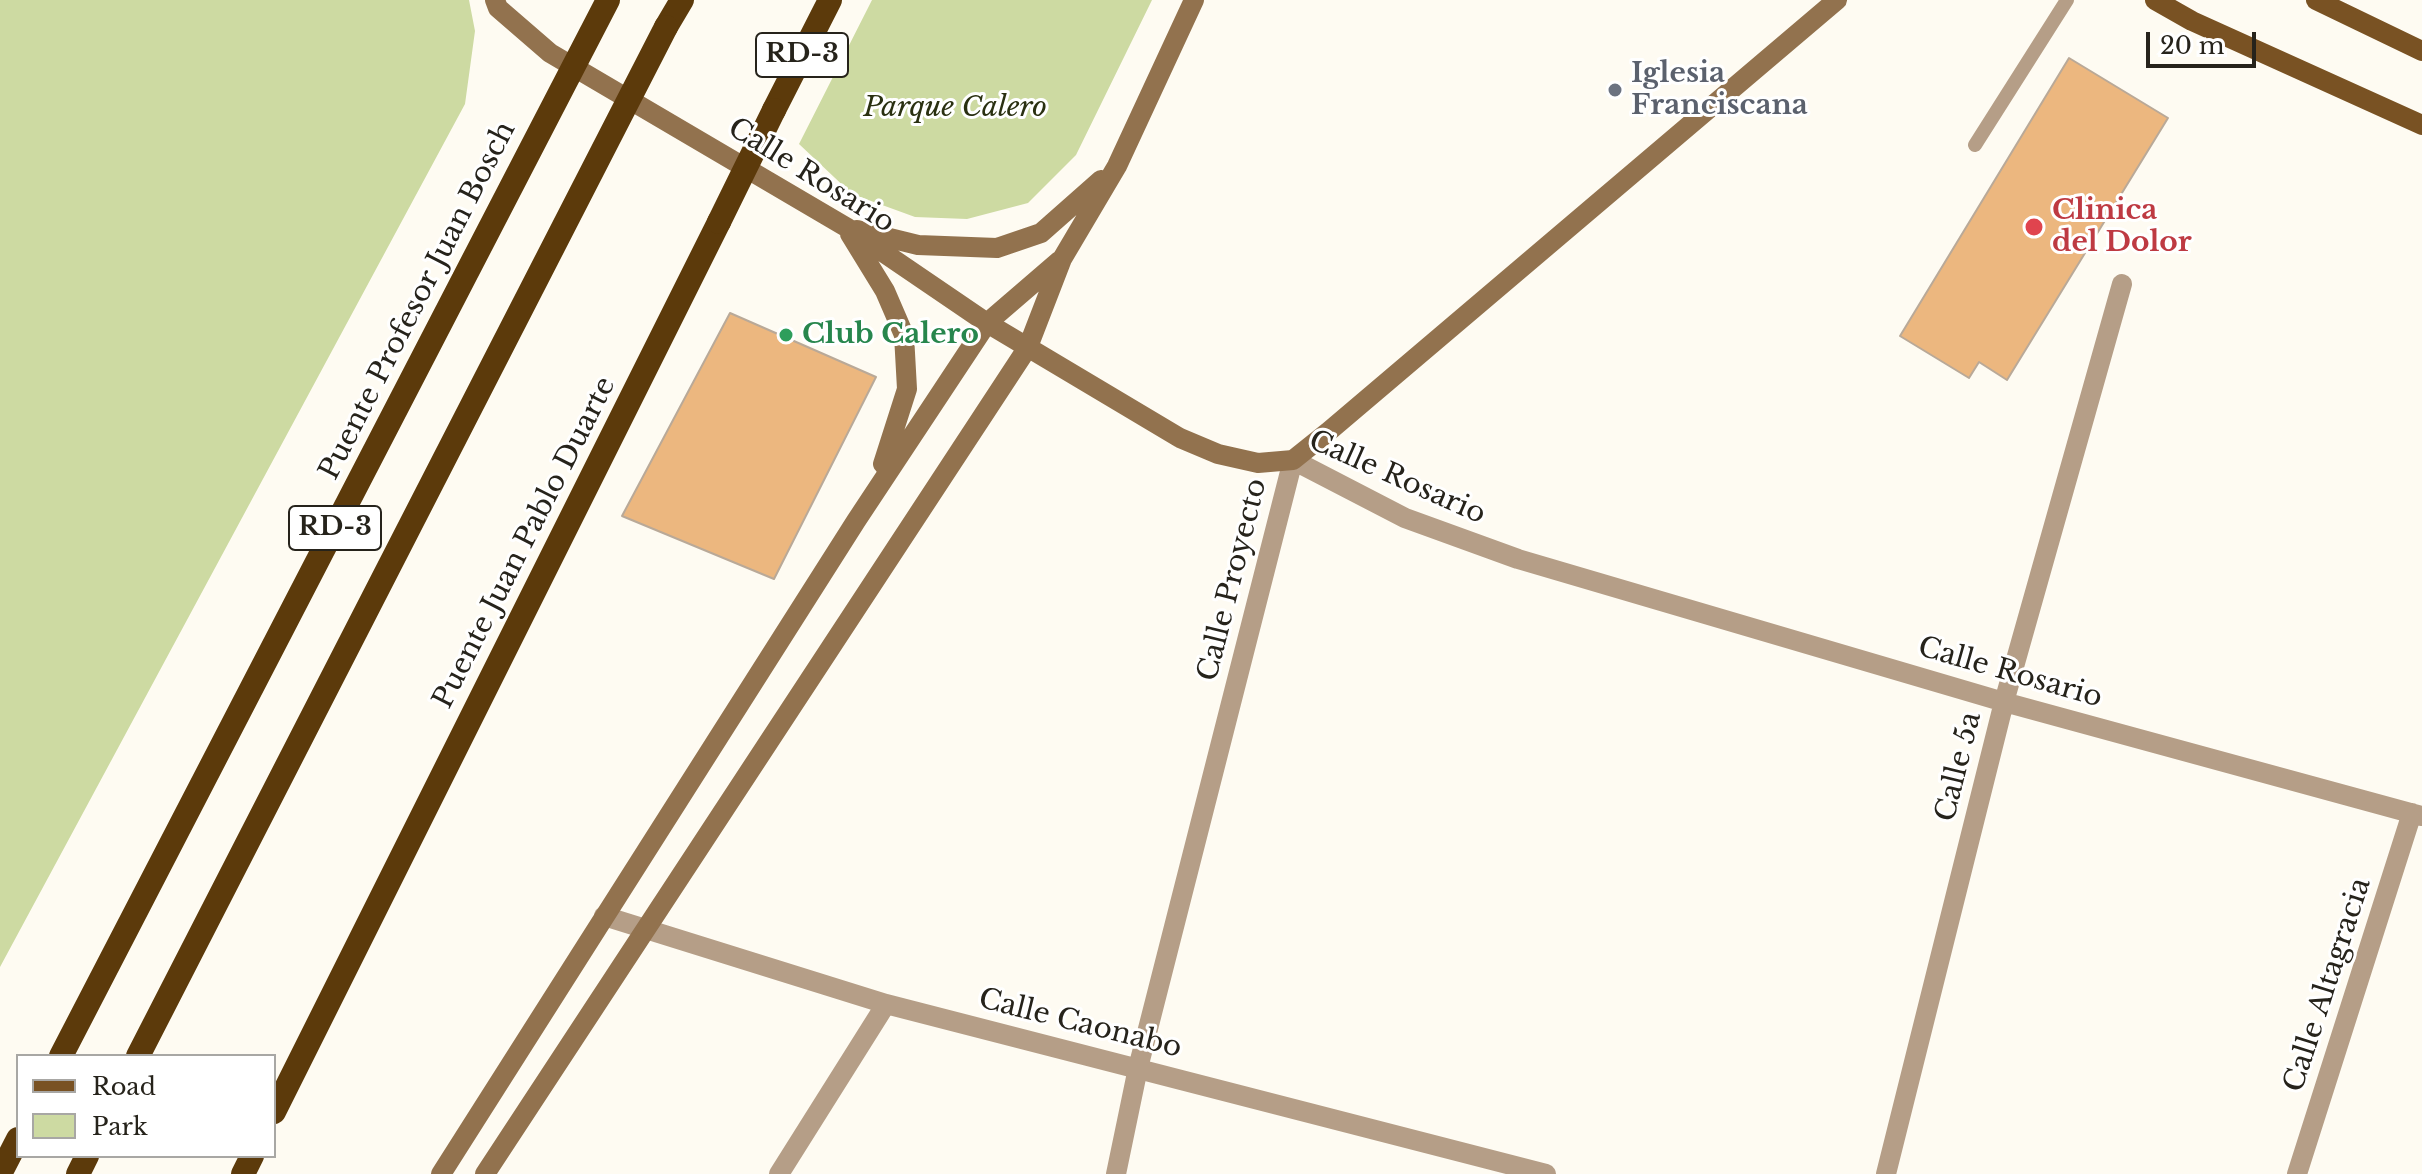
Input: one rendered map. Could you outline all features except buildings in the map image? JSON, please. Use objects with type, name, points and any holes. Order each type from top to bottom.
[{"type":"highway","name":"Puente Profesor Juan Bosch","points":[[62,1054],[608,0]]},
{"type":"highway","name":"RD-3","points":[[139,1054],[682,0]]},
{"type":"highway","name":"Puente Juan Pablo Duarte","points":[[276,1108],[830,0]]},
{"type":"highway","points":[[0,1174],[16,1143]]},
{"type":"main road","name":"Calle Rosario","points":[[495,0],[498,8],[550,53],[846,227],[987,323],[1180,438],[1218,454],[1258,463],[1293,460]]},
{"type":"main road","points":[[485,1174],[1028,347],[1062,259],[1117,166],[1194,0]]},
{"type":"main road","name":"Calle Proyecto","points":[[1293,460],[1837,0]]},
{"type":"main road","points":[[2155,0],[2192,21],[2422,125]]},
{"type":"main road","points":[[2316,0],[2422,51]]},
{"type":"main road","points":[[846,227],[918,245],[997,248],[1041,233],[1117,166]]},
{"type":"main road","points":[[846,227],[885,291],[904,335],[907,389],[891,448],[856,521]]},
{"type":"main road","points":[[441,1174],[856,521],[987,323],[1062,259]]},
{"type":"street","name":"Calle 5a","points":[[1886,1174],[2004,702],[2122,284]]},
{"type":"street","name":"Calle Rosario","points":[[1293,460],[1405,518],[1518,559],[2004,702],[2417,815]]},
{"type":"street","name":"Calle Proyecto","points":[[1116,1174],[1138,1068],[1293,460]]},
{"type":"street","name":"Calle Altagracia","points":[[2297,1174],[2417,815]]},
{"type":"street","name":"Calle Caonabo","points":[[604,916],[886,1004],[1546,1174]]},
{"type":"street","points":[[779,1174],[886,1004]]},
{"type":"lane","points":[[1975,145],[2067,0]]},
{"type":"green space","points":[[0,0],[469,0],[475,31],[465,104],[0,967]]},
{"type":"green space","name":"Parque Calero","points":[[872,0],[1152,0],[1076,155],[1028,203],[967,219],[915,217],[852,194],[799,144]]},
{"type":"place","name":"Iglesia Franciscana","points":[[1615,90]]},
{"type":"place","name":"Clinica del Dolor","points":[[2034,227]]},
{"type":"place","name":"Club Calero","points":[[786,335]]}]
